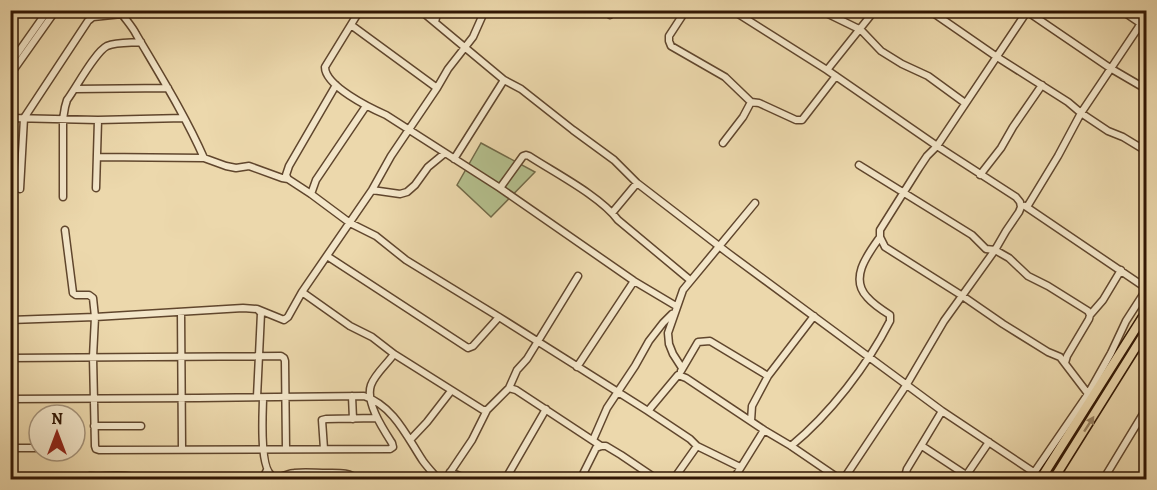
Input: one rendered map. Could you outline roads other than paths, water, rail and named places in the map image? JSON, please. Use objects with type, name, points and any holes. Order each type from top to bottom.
[{"type":"main road","points":[[1038,476],[1048,467],[1090,396],[1146,312]]},
{"type":"main road","points":[[1048,467],[1057,478],[1146,331]]},
{"type":"street","points":[[10,18],[16,10]]},
{"type":"street","points":[[10,64],[48,10]]},
{"type":"street","points":[[10,75],[56,10]]},
{"type":"street","points":[[360,10],[325,67],[330,81],[366,106],[386,115],[500,188],[675,310]]},
{"type":"street","points":[[420,10],[504,80],[521,89],[614,160],[637,183],[719,246],[942,411],[1038,476]]},
{"type":"street","points":[[435,22],[438,10]]},
{"type":"street","points":[[10,320],[243,308],[257,309],[284,320],[372,190],[391,156],[448,69],[473,37],[485,10]]},
{"type":"street","points":[[687,10],[669,36],[671,46],[724,77],[751,102],[759,103],[796,120],[802,120],[836,76]]},
{"type":"street","points":[[732,10],[836,76],[980,175],[1016,197],[1027,207],[1146,289],[1126,321],[1090,396],[1038,476],[1029,480]]},
{"type":"street","points":[[820,10],[861,30],[881,51],[928,76],[965,103]]},
{"type":"street","points":[[826,70],[861,30],[875,10]]},
{"type":"street","points":[[929,10],[1068,102],[1080,113],[1146,151]]},
{"type":"street","points":[[1121,10],[1140,23]]},
{"type":"street","points":[[1090,396],[1060,357],[1003,324],[962,295],[885,247],[880,237],[880,230],[927,156],[937,146],[1026,11],[1110,68],[1146,89]]},
{"type":"street","points":[[20,189],[24,118],[88,21],[93,17],[121,12],[130,23],[168,88],[204,158]]},
{"type":"street","points":[[1027,207],[1058,156],[1080,113],[1146,13]]},
{"type":"street","points":[[351,25],[437,88]]},
{"type":"street","points":[[63,196],[64,107],[94,59],[103,49],[110,45],[141,42]]},
{"type":"street","points":[[10,56],[21,50]]},
{"type":"street","points":[[454,159],[504,80]]},
{"type":"street","points":[[288,179],[286,175],[289,166],[336,85]]},
{"type":"street","points":[[980,175],[1001,148],[1042,85]]},
{"type":"street","points":[[75,89],[168,88]]},
{"type":"street","points":[[723,143],[743,117],[751,102]]},
{"type":"street","points":[[311,194],[316,180],[366,106]]},
{"type":"street","points":[[10,118],[98,120],[184,118]]},
{"type":"street","points":[[96,188],[98,120]]},
{"type":"street","points":[[372,190],[400,194],[407,192],[428,167],[445,153]]},
{"type":"street","points":[[500,188],[523,156],[530,156],[585,192],[690,280]]},
{"type":"street","points":[[97,157],[204,158],[236,168],[249,166],[288,179],[350,223],[376,236],[406,260],[648,411],[697,446],[740,467]]},
{"type":"street","points":[[859,165],[972,235],[986,249],[995,250],[1009,258],[1028,276],[1085,309],[1090,315]]},
{"type":"street","points":[[612,213],[637,183]]},
{"type":"street","points":[[678,375],[842,480],[907,384],[944,321],[995,250],[1019,212],[1020,202]]},
{"type":"street","points":[[682,368],[669,344],[668,333],[683,290],[755,203]]},
{"type":"street","points":[[65,230],[73,293],[89,295],[93,298],[96,449],[390,449],[393,447],[392,443],[376,418],[370,398],[370,388],[374,379],[394,354]]},
{"type":"street","points":[[791,446],[816,424],[847,386],[890,321],[890,315],[868,299],[862,291],[859,277],[863,262],[880,237]]},
{"type":"street","points":[[327,256],[468,348],[474,346],[499,317]]},
{"type":"street","points":[[1065,364],[1090,315],[1103,300],[1121,270]]},
{"type":"street","points":[[445,480],[487,410],[509,388],[517,370],[527,359],[578,276]]},
{"type":"street","points":[[578,367],[634,281]]},
{"type":"street","points":[[302,292],[350,326],[372,337],[452,391],[483,410],[487,410]]},
{"type":"street","points":[[257,309],[261,313],[258,356],[263,449],[267,470],[276,477],[295,473],[342,473],[354,476],[358,480]]},
{"type":"street","points":[[593,440],[608,408],[649,341],[675,310]]},
{"type":"street","points":[[181,312],[182,449]]},
{"type":"street","points":[[751,421],[752,406],[768,376],[814,316]]},
{"type":"street","points":[[648,411],[678,375],[698,342],[710,341],[768,376]]},
{"type":"street","points":[[10,358],[281,356],[284,358],[286,448]]},
{"type":"street","points":[[509,388],[516,390],[658,480]]},
{"type":"street","points":[[411,439],[452,391]]},
{"type":"street","points":[[352,396],[353,419]]},
{"type":"street","points":[[10,399],[364,396],[384,405],[411,439],[424,463],[439,480]]},
{"type":"street","points":[[505,480],[546,409]]},
{"type":"street","points":[[1105,479],[1146,410]]},
{"type":"street","points":[[904,480],[908,469],[942,411]]},
{"type":"street","points":[[324,449],[322,420],[376,418]]},
{"type":"street","points":[[94,426],[141,426]]},
{"type":"street","points":[[733,480],[764,430]]},
{"type":"street","points":[[922,446],[965,477],[989,442]]},
{"type":"street","points":[[580,480],[596,448],[602,446]]},
{"type":"street","points":[[673,480],[697,446]]},
{"type":"street","points":[[10,448],[27,448]]},
{"type":"street","points":[[12,462],[13,480]]},
{"type":"street","points":[[260,480],[267,470]]},
{"type":"street","points":[[450,471],[469,480]]},
{"type":"street","points":[[85,480],[90,476],[114,478],[131,476],[140,477],[142,480]]}]
